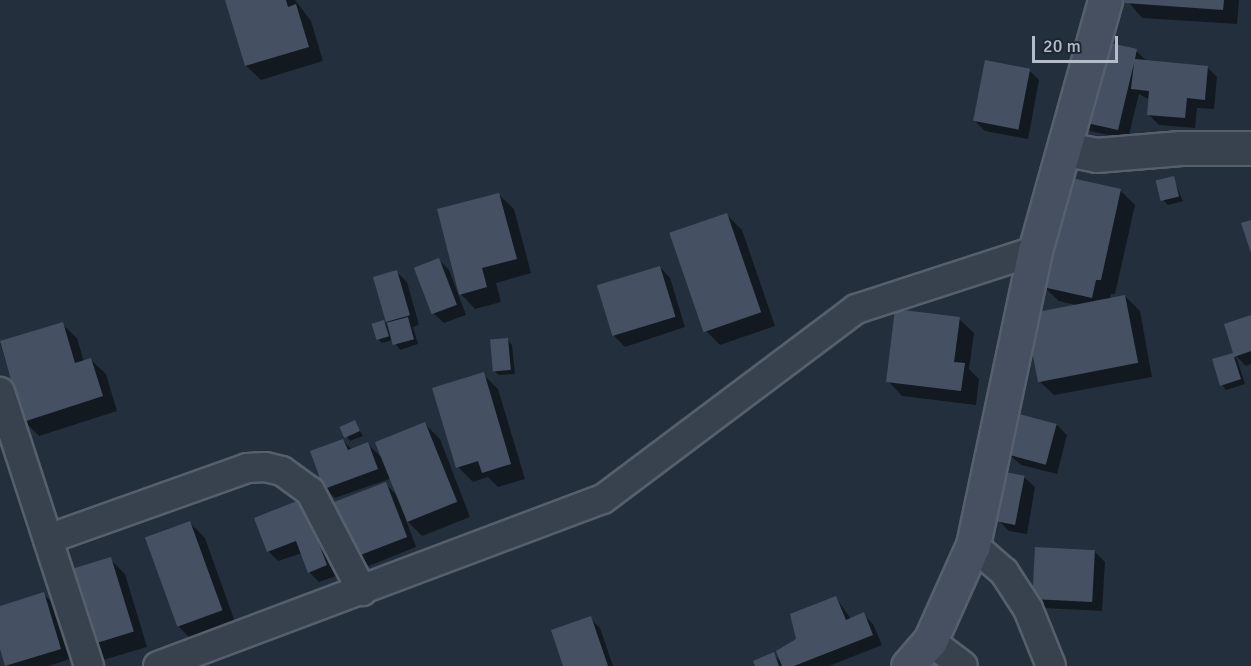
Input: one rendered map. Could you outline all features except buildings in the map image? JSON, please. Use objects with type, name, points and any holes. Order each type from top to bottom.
[{"type":"main road","points":[[908,666],[930,641],[973,545],[1035,251],[1066,149],[1105,0]]},
{"type":"street","points":[[1066,149],[1096,155],[1181,148],[1251,148]]},
{"type":"street","points":[[158,666],[603,500],[856,309],[1035,251]]},
{"type":"street","points":[[0,392],[89,666]]},
{"type":"street","points":[[48,539],[247,468],[265,467],[282,471],[310,491],[362,591]]},
{"type":"street","points":[[973,545],[1004,572],[1028,609],[1051,666]]},
{"type":"street","points":[[930,641],[963,666]]}]
